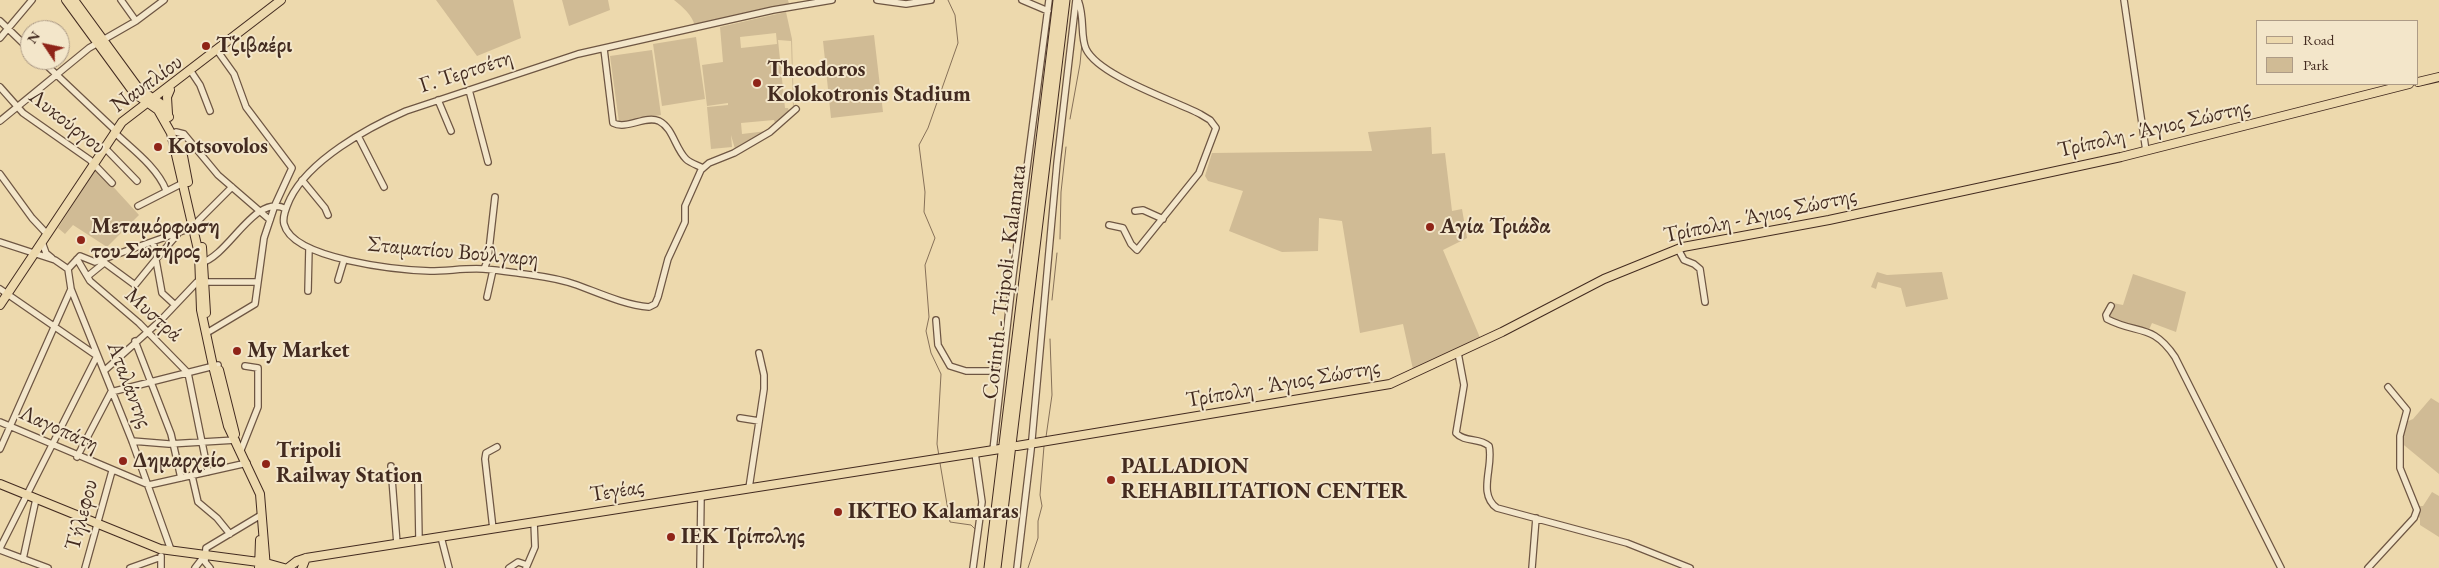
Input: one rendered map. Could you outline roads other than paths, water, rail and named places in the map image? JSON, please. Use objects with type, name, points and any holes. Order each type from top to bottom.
[{"type":"highway","name":"Corinth - Tripoli - Kalamata","points":[[989,568],[1058,0]]},
{"type":"highway","name":"Corinth - Tripoli - Kalamata","points":[[996,568],[1065,0]]},
{"type":"main road","points":[[66,0],[140,91],[160,112],[169,128],[196,225]]},
{"type":"main road","points":[[74,0],[134,93],[137,101],[132,113]]},
{"type":"main road","name":"Ναυπλίου","points":[[115,131],[281,0]]},
{"type":"main road","name":"Ναυπλίου","points":[[115,131],[132,113],[170,90],[289,0]]},
{"type":"main road","points":[[2419,82],[2439,77]]},
{"type":"main road","name":"Τρίπολη - Άγιος Σώστης","points":[[1017,446],[1373,388],[1393,383],[1458,353],[1604,279],[1678,249],[1829,220],[2146,152],[2405,85]]},
{"type":"main road","points":[[170,90],[167,102],[169,118],[176,132],[196,225],[202,263],[201,310],[236,440],[260,494],[263,566]]},
{"type":"main road","points":[[134,93],[151,102],[169,118]]},
{"type":"main road","points":[[0,305],[115,131]]},
{"type":"main road","points":[[202,280],[215,366]]},
{"type":"main road","points":[[974,453],[996,450]]},
{"type":"main road","name":"Τεγέας","points":[[306,558],[974,453]]},
{"type":"main road","points":[[0,484],[160,548],[263,566],[286,568],[306,558]]},
{"type":"main road","points":[[302,568],[306,558]]},
{"type":"street","points":[[0,38],[32,0]]},
{"type":"street","points":[[121,0],[136,21]]},
{"type":"street","points":[[0,121],[100,41],[136,21],[164,0]]},
{"type":"street","name":"Γ. Τερτσέτη","points":[[286,209],[302,180],[333,153],[358,136],[393,117],[570,56],[690,28],[832,0]]},
{"type":"street","points":[[877,0],[906,4],[931,0]]},
{"type":"street","points":[[1022,0],[1048,12]]},
{"type":"street","points":[[996,450],[1012,275],[1049,0]]},
{"type":"street","points":[[1077,0],[1081,9],[1086,48],[1097,62],[1124,80],[1200,114],[1215,125],[1213,139],[1199,173],[1137,250],[1129,241],[1122,228],[1108,225]]},
{"type":"street","points":[[1017,568],[1031,444],[1056,164],[1077,0]]},
{"type":"street","points":[[2124,0],[2146,152]]},
{"type":"street","points":[[0,22],[20,40]]},
{"type":"street","points":[[604,49],[613,123],[620,125],[653,120],[660,122],[669,131],[686,159],[703,168],[770,132],[796,110]]},
{"type":"street","points":[[210,331],[222,325],[238,312],[253,307],[261,249],[275,205],[292,168],[246,107],[234,74],[219,53]]},
{"type":"street","points":[[51,70],[150,167],[163,181],[166,190]]},
{"type":"street","points":[[192,73],[200,85],[210,111]]},
{"type":"street","name":"Λυκούργου","points":[[0,87],[17,108],[94,163],[112,183]]},
{"type":"street","points":[[469,90],[487,152],[488,162]]},
{"type":"street","points":[[438,100],[451,131]]},
{"type":"street","points":[[176,132],[184,134],[213,170],[270,220]]},
{"type":"street","points":[[358,136],[384,187]]},
{"type":"street","points":[[104,147],[137,181]]},
{"type":"street","name":"Σταματίου Βούλγαρη","points":[[286,209],[283,220],[285,228],[308,248],[344,260],[413,270],[484,269],[550,278],[646,307],[652,306],[658,297],[668,259],[685,222],[685,206],[703,168]]},
{"type":"street","points":[[0,174],[32,218],[47,234]]},
{"type":"street","points":[[302,180],[328,215]]},
{"type":"street","points":[[138,206],[166,190],[183,183]]},
{"type":"street","points":[[42,242],[46,253],[68,269],[79,258],[95,262],[103,261],[178,234],[196,225],[232,186]]},
{"type":"street","points":[[484,269],[488,259],[495,197]]},
{"type":"street","points":[[202,263],[217,254],[260,211],[268,206],[275,205],[286,209]]},
{"type":"street","points":[[1135,211],[1143,210],[1163,219]]},
{"type":"street","points":[[103,261],[135,285],[178,234]]},
{"type":"street","points":[[0,242],[55,260]]},
{"type":"street","points":[[153,242],[162,293],[174,304]]},
{"type":"street","points":[[308,248],[308,291]]},
{"type":"street","points":[[1678,249],[1684,260],[1694,264],[1700,270],[1705,302]]},
{"type":"street","name":"Μυστρά","points":[[79,258],[88,276],[97,288],[147,331],[188,373]]},
{"type":"street","points":[[338,280],[344,260]]},
{"type":"street","points":[[88,276],[103,261]]},
{"type":"street","name":"Αταλάντης","points":[[68,269],[71,289],[132,441],[172,550]]},
{"type":"street","points":[[487,297],[492,270]]},
{"type":"street","points":[[104,371],[202,280],[257,282]]},
{"type":"street","points":[[0,289],[97,356],[0,549],[48,568]]},
{"type":"street","points":[[0,449],[71,289]]},
{"type":"street","points":[[2111,306],[2106,315],[2107,319],[2155,335],[2165,343],[2175,357],[2281,568]]},
{"type":"street","points":[[936,320],[938,345],[950,366],[966,371],[1002,371]]},
{"type":"street","points":[[135,341],[174,444],[181,478]]},
{"type":"street","points":[[749,488],[764,382],[759,353]]},
{"type":"street","points":[[1458,353],[1464,385],[1456,433],[1462,438],[1482,441],[1489,446],[1487,493],[1492,505],[1497,508],[1628,543],[1690,568]]},
{"type":"street","points":[[77,456],[111,392],[215,366]]},
{"type":"street","points":[[240,450],[259,402],[258,368],[245,366]]},
{"type":"street","points":[[188,373],[204,443],[208,472]]},
{"type":"street","points":[[2368,568],[2414,518],[2418,510],[2400,468],[2400,436],[2407,410],[2388,387]]},
{"type":"street","points":[[740,418],[759,421]]},
{"type":"street","name":"Λαγοπάτη","points":[[0,422],[148,485]]},
{"type":"street","points":[[132,441],[174,444],[236,440]]},
{"type":"street","points":[[493,529],[485,459],[486,454],[497,447]]},
{"type":"street","points":[[974,453],[982,502],[974,568]]},
{"type":"street","points":[[148,485],[247,463]]},
{"type":"street","points":[[391,466],[397,544]]},
{"type":"street","name":"Τήλεφου","points":[[86,568],[112,471]]},
{"type":"street","points":[[192,476],[198,502],[217,518],[230,534]]},
{"type":"street","points":[[418,482],[419,540]]},
{"type":"street","points":[[700,568],[701,496]]},
{"type":"street","points":[[23,559],[36,499]]},
{"type":"street","points":[[210,568],[205,562],[206,548],[261,515]]},
{"type":"street","points":[[1532,568],[1536,518]]},
{"type":"street","points":[[509,568],[518,562],[526,566],[534,547],[534,522]]},
{"type":"street","points":[[441,537],[449,568]]},
{"type":"street","points":[[160,548],[161,568]]},
{"type":"street","points":[[195,568],[205,556]]},
{"type":"street","points":[[134,568],[161,557]]},
{"type":"waterway","points":[[939,456],[937,444],[941,374],[931,353],[926,331],[929,317],[925,265],[935,238],[924,212],[925,192],[919,145],[928,128],[958,43],[955,15],[948,0]]},
{"type":"waterway","points":[[1070,119],[1082,43]]},
{"type":"waterway","points":[[1060,239],[1061,192],[1066,147]]},
{"type":"waterway","points":[[1052,300],[1057,253]]},
{"type":"waterway","points":[[1046,437],[1052,395],[1050,339]]},
{"type":"waterway","points":[[1028,568],[1038,538],[1038,521],[1042,506],[1040,495],[1044,446]]},
{"type":"waterway","points":[[940,463],[950,522],[971,525],[976,530]]},
{"type":"place","name":"Τζιβαέρι","points":[[206,46]]},
{"type":"place","name":"Theodoros Kolokotronis Stadium","points":[[757,83]]},
{"type":"place","name":"Kotsovolos","points":[[158,147]]},
{"type":"place","name":"Αγία Τριάδα","points":[[1430,227]]},
{"type":"place","name":"Μεταμόρφωση του Σωτήρος","points":[[81,240]]},
{"type":"place","name":"My Market","points":[[237,351]]},
{"type":"place","name":"Δημαρχείο","points":[[123,461]]},
{"type":"place","name":"Tripoli Railway Station","points":[[266,464]]},
{"type":"place","name":"PALLADION REHABILITATION CENTER","points":[[1111,480]]},
{"type":"place","name":"IKTEO Kalamaras","points":[[838,512]]},
{"type":"place","name":"ΙΕΚ Τρίπολης","points":[[671,537]]}]
